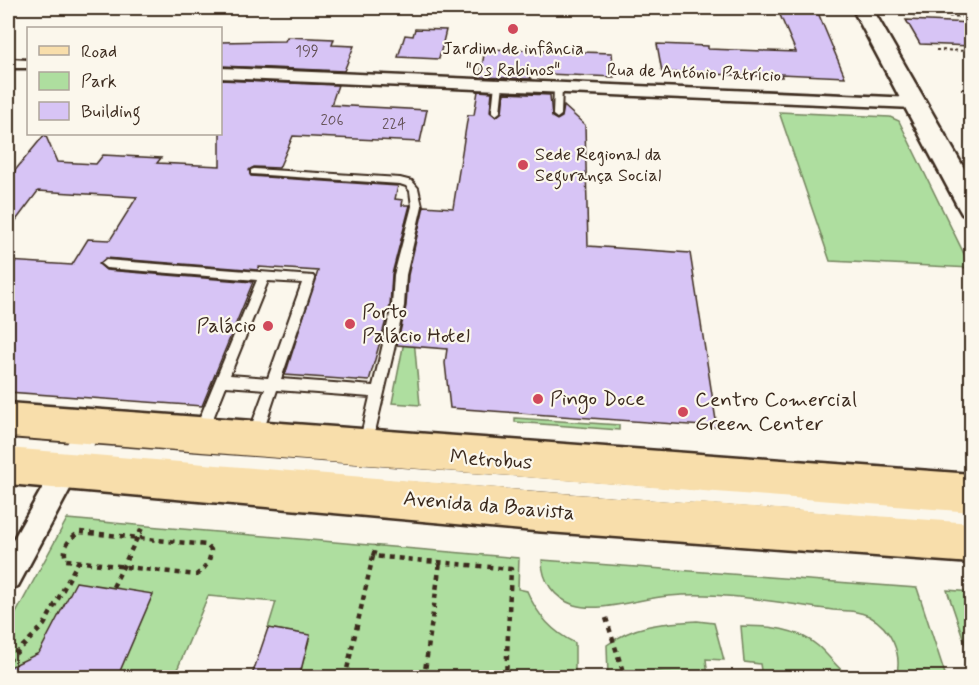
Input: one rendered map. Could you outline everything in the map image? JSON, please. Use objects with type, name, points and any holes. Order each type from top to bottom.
[{"type":"main road","name":"Avenida da Boavista","points":[[8,420],[78,449],[534,511],[972,543]]},
{"type":"main road","name":"Avenida da Boavista","points":[[8,466],[78,449],[200,435],[972,494]]},
{"type":"street","points":[[862,8],[972,207]]},
{"type":"street","points":[[8,63],[27,64]]},
{"type":"street","name":"Rua de António Patrício","points":[[222,73],[914,103]]},
{"type":"street","points":[[8,576],[78,449]]},
{"type":"lane","points":[[496,112],[499,84]]},
{"type":"lane","points":[[557,115],[558,87]]},
{"type":"lane","points":[[254,172],[400,180],[409,183],[415,190],[417,198],[405,243],[398,306],[365,448]]},
{"type":"lane","points":[[106,264],[309,279],[254,439]]},
{"type":"lane","points":[[200,435],[264,276]]},
{"type":"lane","points":[[222,380],[378,392]]},
{"type":"lane","name":"Metrobus","points":[[8,445],[972,517]]},
{"type":"path","points":[[913,15],[972,17]]},
{"type":"path","points":[[936,50],[972,51]]},
{"type":"path","points":[[961,89],[972,89]]},
{"type":"path","points":[[114,587],[143,526]]},
{"type":"path","points":[[80,532],[138,538],[207,545],[212,550],[211,560],[206,569],[196,575],[78,562],[66,560],[63,553],[65,544],[80,532]]},
{"type":"path","points":[[345,678],[376,546]]},
{"type":"path","points":[[373,556],[511,569],[506,678]]},
{"type":"path","points":[[8,661],[44,625],[78,562]]},
{"type":"path","points":[[424,678],[440,562]]},
{"type":"path","points":[[606,618],[625,678]]},
{"type":"green space","points":[[779,112],[890,117],[899,121],[971,268],[830,261]]},
{"type":"green space","points":[[411,306],[420,405],[392,403]]},
{"type":"green space","points":[[515,418],[619,425],[619,430],[515,422]]},
{"type":"green space","points":[[67,519],[519,558],[518,589],[527,591],[535,608],[546,622],[559,634],[575,643],[575,677],[299,677],[310,635],[268,628],[276,602],[208,596],[174,677],[8,678],[8,628]]},
{"type":"green space","points":[[542,560],[917,588],[946,677],[896,677],[898,659],[893,642],[877,621],[860,613],[711,595],[658,597],[608,606],[584,607],[567,602],[555,593],[544,575]]},
{"type":"green space","points":[[947,590],[971,592],[971,661]]},
{"type":"green space","points":[[697,621],[714,623],[724,660],[706,659],[708,677],[656,672],[656,677],[608,677],[607,645],[618,638],[650,626]]},
{"type":"green space","points":[[741,626],[772,628],[801,635],[818,646],[849,677],[762,677],[760,664],[744,662]]},
{"type":"building","points":[[777,8],[816,8],[845,77],[662,72],[657,44],[708,46],[708,49],[796,52]]},
{"type":"building","points":[[906,20],[972,23],[972,46],[920,44]]},
{"type":"building","points":[[415,29],[446,30],[439,59],[398,57],[405,35],[413,36]]},
{"type":"building","points":[[287,37],[334,39],[332,45],[354,46],[344,71],[222,66],[222,42],[285,41]]},
{"type":"building","points":[[485,49],[612,53],[614,77],[526,73],[532,79],[480,77]]},
{"type":"building","points":[[222,80],[338,85],[331,105],[427,110],[420,142],[293,136],[279,168],[254,167],[249,170],[251,176],[398,186],[395,199],[403,200],[402,205],[410,205],[392,274],[390,306],[369,381],[285,375],[318,271],[259,267],[258,270],[106,258],[99,264],[106,270],[253,282],[202,406],[8,392],[8,261],[72,265],[88,239],[110,240],[137,197],[38,191],[8,231],[8,179],[44,135],[57,162],[96,164],[103,155],[161,158],[157,163],[220,166]]},
{"type":"building","points":[[478,91],[492,92],[490,112],[496,117],[502,112],[504,93],[550,95],[552,117],[557,120],[562,117],[564,106],[585,125],[588,246],[690,253],[717,427],[450,408],[445,363],[447,349],[397,345],[406,306],[408,275],[424,206],[453,208],[468,115],[474,115]]},
{"type":"building","points":[[76,582],[153,594],[117,678],[8,678],[8,668],[39,653]]},
{"type":"building","points":[[268,628],[310,635],[299,678],[251,678]]},
{"type":"place","name":"Jardim de infância \"Os Rabinos\"","points":[[513,29]]},
{"type":"place","name":"Sede Regional da Segurança Social","points":[[523,165]]},
{"type":"place","name":"Porto Palácio Hotel","points":[[350,324]]},
{"type":"place","name":"Palácio","points":[[268,326]]},
{"type":"place","name":"Pingo Doce","points":[[538,399]]},
{"type":"place","name":"Centro Comercial Green Center","points":[[683,412]]}]
